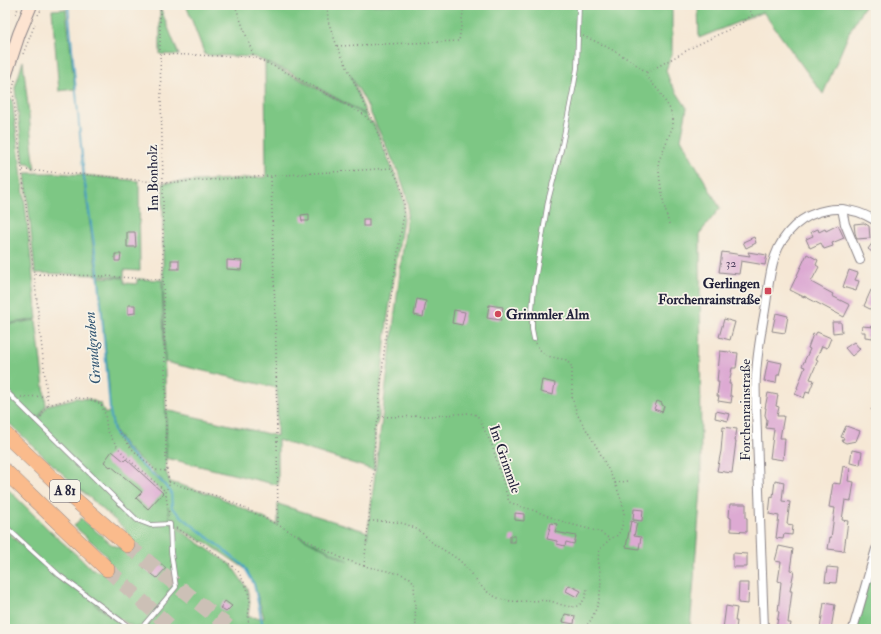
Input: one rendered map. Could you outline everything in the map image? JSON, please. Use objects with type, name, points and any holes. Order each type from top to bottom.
[{"type":"highway","name":"A 81","points":[[5,434],[73,498],[127,544]]},
{"type":"highway","name":"A 81","points":[[5,471],[106,569]]},
{"type":"main road","points":[[10,77],[19,34],[31,5]]},
{"type":"street","name":"Forchenrainstraße","points":[[764,629],[756,377],[760,342],[775,256],[785,236],[792,228],[800,221],[815,213],[832,209],[842,209],[859,212],[876,221]]},
{"type":"street","points":[[842,209],[845,224],[860,260]]},
{"type":"street","points":[[853,629],[876,549]]},
{"type":"lane","points":[[534,339],[532,329],[532,310],[536,269],[548,201],[561,150],[574,85],[580,5]]},
{"type":"lane","points":[[5,390],[137,520],[150,525],[170,524],[170,552],[176,586],[141,628],[128,626],[59,575],[5,526]]},
{"type":"path","points":[[23,54],[39,12],[42,8],[48,5]]},
{"type":"path","points":[[55,5],[160,6]]},
{"type":"path","points":[[235,5],[254,57]]},
{"type":"path","points":[[327,5],[328,21],[337,46],[374,124],[398,180],[404,202],[404,213],[387,322],[364,566]]},
{"type":"path","points":[[337,46],[459,41],[464,5]]},
{"type":"path","points":[[646,73],[695,46],[740,24],[752,15],[748,5]]},
{"type":"path","name":"Im Bonholz","points":[[160,6],[163,280],[167,471],[169,482]]},
{"type":"path","points":[[578,34],[634,62],[646,73],[646,76],[659,91],[670,109],[673,118],[673,126],[658,163],[663,199],[669,224]]},
{"type":"path","points":[[160,54],[254,57],[292,75],[356,110],[374,124]]},
{"type":"path","points":[[10,77],[13,88],[18,139],[23,170],[48,405],[37,421]]},
{"type":"path","points":[[5,100],[13,88]]},
{"type":"path","points":[[23,170],[91,175],[163,183],[392,168]]},
{"type":"path","points":[[270,177],[276,348],[278,525]]},
{"type":"path","points":[[34,274],[103,276],[163,280]]},
{"type":"path","points":[[534,339],[539,349],[547,356],[566,360],[572,367],[572,397],[577,414],[599,451],[615,483],[622,502],[624,514],[622,527],[618,535],[610,539],[600,549],[598,557],[601,581],[598,604],[589,623],[582,629]]},
{"type":"path","points":[[13,398],[47,396]]},
{"type":"path","points":[[48,405],[76,398],[90,399],[101,404],[105,414],[107,430],[116,445],[126,457],[165,491],[170,524],[203,544],[238,571],[247,588],[250,601],[248,617],[249,629]]},
{"type":"path","points":[[871,409],[876,414]]},
{"type":"path","name":"Im Grimmle","points":[[379,417],[433,416],[469,413],[477,415],[492,445],[509,502],[566,523],[600,532],[610,539]]},
{"type":"path","points":[[118,430],[131,448],[155,470],[167,471]]},
{"type":"path","points":[[615,483],[628,481]]},
{"type":"path","points":[[165,491],[169,486],[169,482],[217,496],[236,504],[341,558],[364,566],[402,574],[410,578],[414,583],[416,629]]},
{"type":"path","points":[[369,521],[395,521],[410,525],[423,533],[434,544],[448,552],[462,563],[488,593],[505,601],[550,601],[572,607],[579,605],[585,599],[587,589]]},
{"type":"green space","points":[[186,5],[672,5],[672,54],[666,70],[670,82],[687,108],[681,139],[720,208],[700,233],[701,489],[690,629],[148,629],[143,626],[135,628],[94,604],[129,629],[5,629],[5,530],[43,565],[5,526],[5,486],[52,533],[90,567],[98,572],[102,571],[108,561],[103,552],[74,526],[81,518],[111,544],[118,547],[121,547],[129,538],[125,529],[54,466],[10,424],[8,425],[5,422],[5,392],[37,421],[48,405],[76,398],[89,399],[101,404],[105,414],[110,411],[109,385],[99,277],[124,278],[124,283],[137,284],[137,279],[162,280],[166,410],[277,436],[277,388],[165,362],[163,183],[266,177],[265,62],[365,115],[290,72],[254,57],[205,55]],"holes":[[[350,74],[365,101],[400,176],[406,194],[408,208],[368,532],[278,504],[278,525],[217,496],[170,482],[166,472],[166,458],[278,485],[278,440],[374,470],[375,430],[379,417],[387,322],[404,213],[404,201],[398,180],[374,124],[368,119]],[[110,411],[115,431],[127,448],[161,479],[167,487],[125,450],[114,432]],[[168,507],[171,522],[203,542],[204,541],[247,570],[254,584],[264,618],[248,617],[250,601],[247,588],[231,565],[171,524]],[[299,536],[349,561],[341,558]]]},
{"type":"green space","points":[[698,5],[865,5],[850,31],[823,94],[763,12],[699,38]]},
{"type":"green space","points":[[160,7],[179,55],[160,54]]},
{"type":"green space","points":[[66,9],[75,89],[59,91],[52,10]]},
{"type":"green space","points":[[23,61],[35,170],[29,163],[24,163],[15,88]]},
{"type":"green space","points":[[8,99],[12,99],[16,126],[37,319],[5,324],[5,110]]},
{"type":"green space","points":[[25,173],[83,175],[97,275],[35,273]]},
{"type":"green space","points":[[84,175],[139,181],[140,271],[124,270],[124,277],[98,275]]},
{"type":"green space","points":[[36,320],[46,405],[37,420],[5,390],[5,325]]},
{"type":"green space","points":[[876,550],[876,629],[853,629]]},
{"type":"building","points":[[309,214],[309,221],[302,221],[301,215]]},
{"type":"building","points":[[363,219],[369,219],[369,226],[363,226]]},
{"type":"building","points":[[864,223],[869,226],[870,238],[857,239],[854,224]]},
{"type":"building","points":[[838,225],[844,238],[832,243],[833,246],[824,249],[821,243],[810,248],[806,239],[813,236],[811,232],[818,229],[819,232],[825,229],[826,231]]},
{"type":"building","points":[[127,232],[135,232],[136,247],[127,247]]},
{"type":"building","points":[[754,237],[756,243],[746,248],[743,242]]},
{"type":"building","points":[[876,238],[876,255],[868,249]]},
{"type":"building","points":[[722,252],[750,256],[748,252],[767,255],[765,265],[741,261],[739,274],[719,272]]},
{"type":"building","points":[[115,254],[121,254],[120,261],[115,261]]},
{"type":"building","points":[[807,254],[818,260],[816,265],[819,267],[811,282],[833,294],[832,296],[850,305],[844,317],[790,290]]},
{"type":"building","points":[[171,260],[179,260],[179,269],[171,269]]},
{"type":"building","points":[[227,260],[242,261],[241,270],[227,269]]},
{"type":"building","points":[[849,270],[858,273],[855,280],[859,281],[856,291],[843,287]]},
{"type":"building","points":[[871,290],[876,292],[876,306],[874,311],[864,306]]},
{"type":"building","points":[[417,299],[426,301],[423,317],[414,315]]},
{"type":"building","points":[[128,305],[135,305],[135,313],[128,314]]},
{"type":"building","points":[[489,305],[503,307],[501,320],[487,318]]},
{"type":"building","points":[[454,310],[465,312],[462,325],[452,323]]},
{"type":"building","points":[[776,313],[788,316],[785,333],[772,331]]},
{"type":"building","points":[[724,319],[735,322],[730,340],[719,337]]},
{"type":"building","points":[[832,322],[841,322],[842,332],[833,333]]},
{"type":"building","points":[[862,326],[874,327],[873,338],[865,337],[865,332],[861,332]]},
{"type":"building","points":[[817,332],[831,338],[827,348],[822,346],[816,359],[818,360],[810,379],[814,380],[809,393],[806,392],[804,398],[795,394],[805,367],[802,366],[810,349],[808,348],[813,334],[815,335]]},
{"type":"building","points":[[854,342],[860,349],[852,356],[845,348]]},
{"type":"building","points":[[720,351],[738,353],[736,368],[732,368],[729,384],[731,384],[731,403],[718,401],[719,396],[717,396],[719,382],[717,382]]},
{"type":"building","points":[[768,360],[782,363],[779,375],[777,375],[776,383],[764,381]]},
{"type":"building","points":[[542,380],[555,383],[553,395],[540,392]]},
{"type":"building","points":[[768,393],[778,395],[776,406],[779,407],[777,416],[784,416],[780,438],[785,438],[783,460],[770,458],[774,429],[766,428],[767,420],[765,408]]},
{"type":"building","points":[[657,401],[662,403],[664,406],[662,412],[654,409]]},
{"type":"building","points":[[716,411],[730,414],[728,421],[715,418]]},
{"type":"building","points":[[846,426],[860,431],[856,441],[846,443],[842,441],[844,438],[841,437]]},
{"type":"building","points":[[723,427],[737,429],[732,473],[717,471],[721,451]]},
{"type":"building","points":[[852,450],[862,452],[860,465],[850,463]]},
{"type":"building","points":[[112,451],[124,461],[126,459],[163,493],[148,509],[136,498],[142,492],[104,462]]},
{"type":"building","points":[[843,466],[850,468],[848,481],[854,482],[851,501],[845,500],[842,520],[848,521],[844,551],[828,549],[835,508],[829,507],[833,483],[840,484]]},
{"type":"building","points":[[775,480],[784,482],[782,501],[790,502],[787,524],[793,525],[792,535],[784,534],[783,539],[776,538],[779,516],[769,514]]},
{"type":"building","points":[[730,504],[746,504],[747,532],[731,531],[731,518],[729,517]]},
{"type":"building","points":[[634,509],[643,510],[642,521],[633,520]]},
{"type":"building","points":[[515,513],[524,514],[524,521],[515,520]]},
{"type":"building","points":[[631,521],[637,523],[634,536],[641,537],[639,549],[626,547]]},
{"type":"building","points":[[551,523],[557,524],[555,532],[576,536],[574,544],[566,542],[565,546],[557,544],[557,541],[547,539]]},
{"type":"building","points":[[510,536],[515,536],[515,542],[510,542]]},
{"type":"building","points":[[779,546],[793,549],[790,570],[794,571],[790,591],[792,591],[788,623],[791,623],[790,629],[776,629],[779,612],[781,582],[778,581],[781,562],[775,561]]},
{"type":"building","points":[[733,553],[747,554],[747,567],[733,567]]},
{"type":"building","points":[[152,556],[166,568],[157,578],[143,567]]},
{"type":"building","points":[[827,567],[838,568],[836,583],[825,582]]},
{"type":"building","points":[[739,583],[749,583],[748,604],[738,603]]},
{"type":"building","points":[[569,585],[581,591],[577,597],[566,591]]},
{"type":"building","points":[[225,601],[232,606],[226,612],[220,608]]},
{"type":"building","points":[[824,603],[835,605],[831,629],[820,629]]},
{"type":"building","points":[[726,606],[737,608],[735,621],[737,621],[736,629],[723,629]]},
{"type":"building","points":[[565,614],[575,616],[574,624],[563,622]]},
{"type":"waterway","name":"Grundgraben","points":[[68,5],[84,178],[98,271],[110,411],[114,432],[126,449],[171,492],[172,508],[244,566],[254,584],[262,622],[261,629]]},
{"type":"tunnel","points":[[127,545],[231,629]]},
{"type":"tunnel","points":[[107,569],[173,629]]},
{"type":"place","name":"Gerlingen Forchenrainstraße","points":[[768,291]]},
{"type":"place","name":"Grimmler Alm","points":[[498,314]]}]
